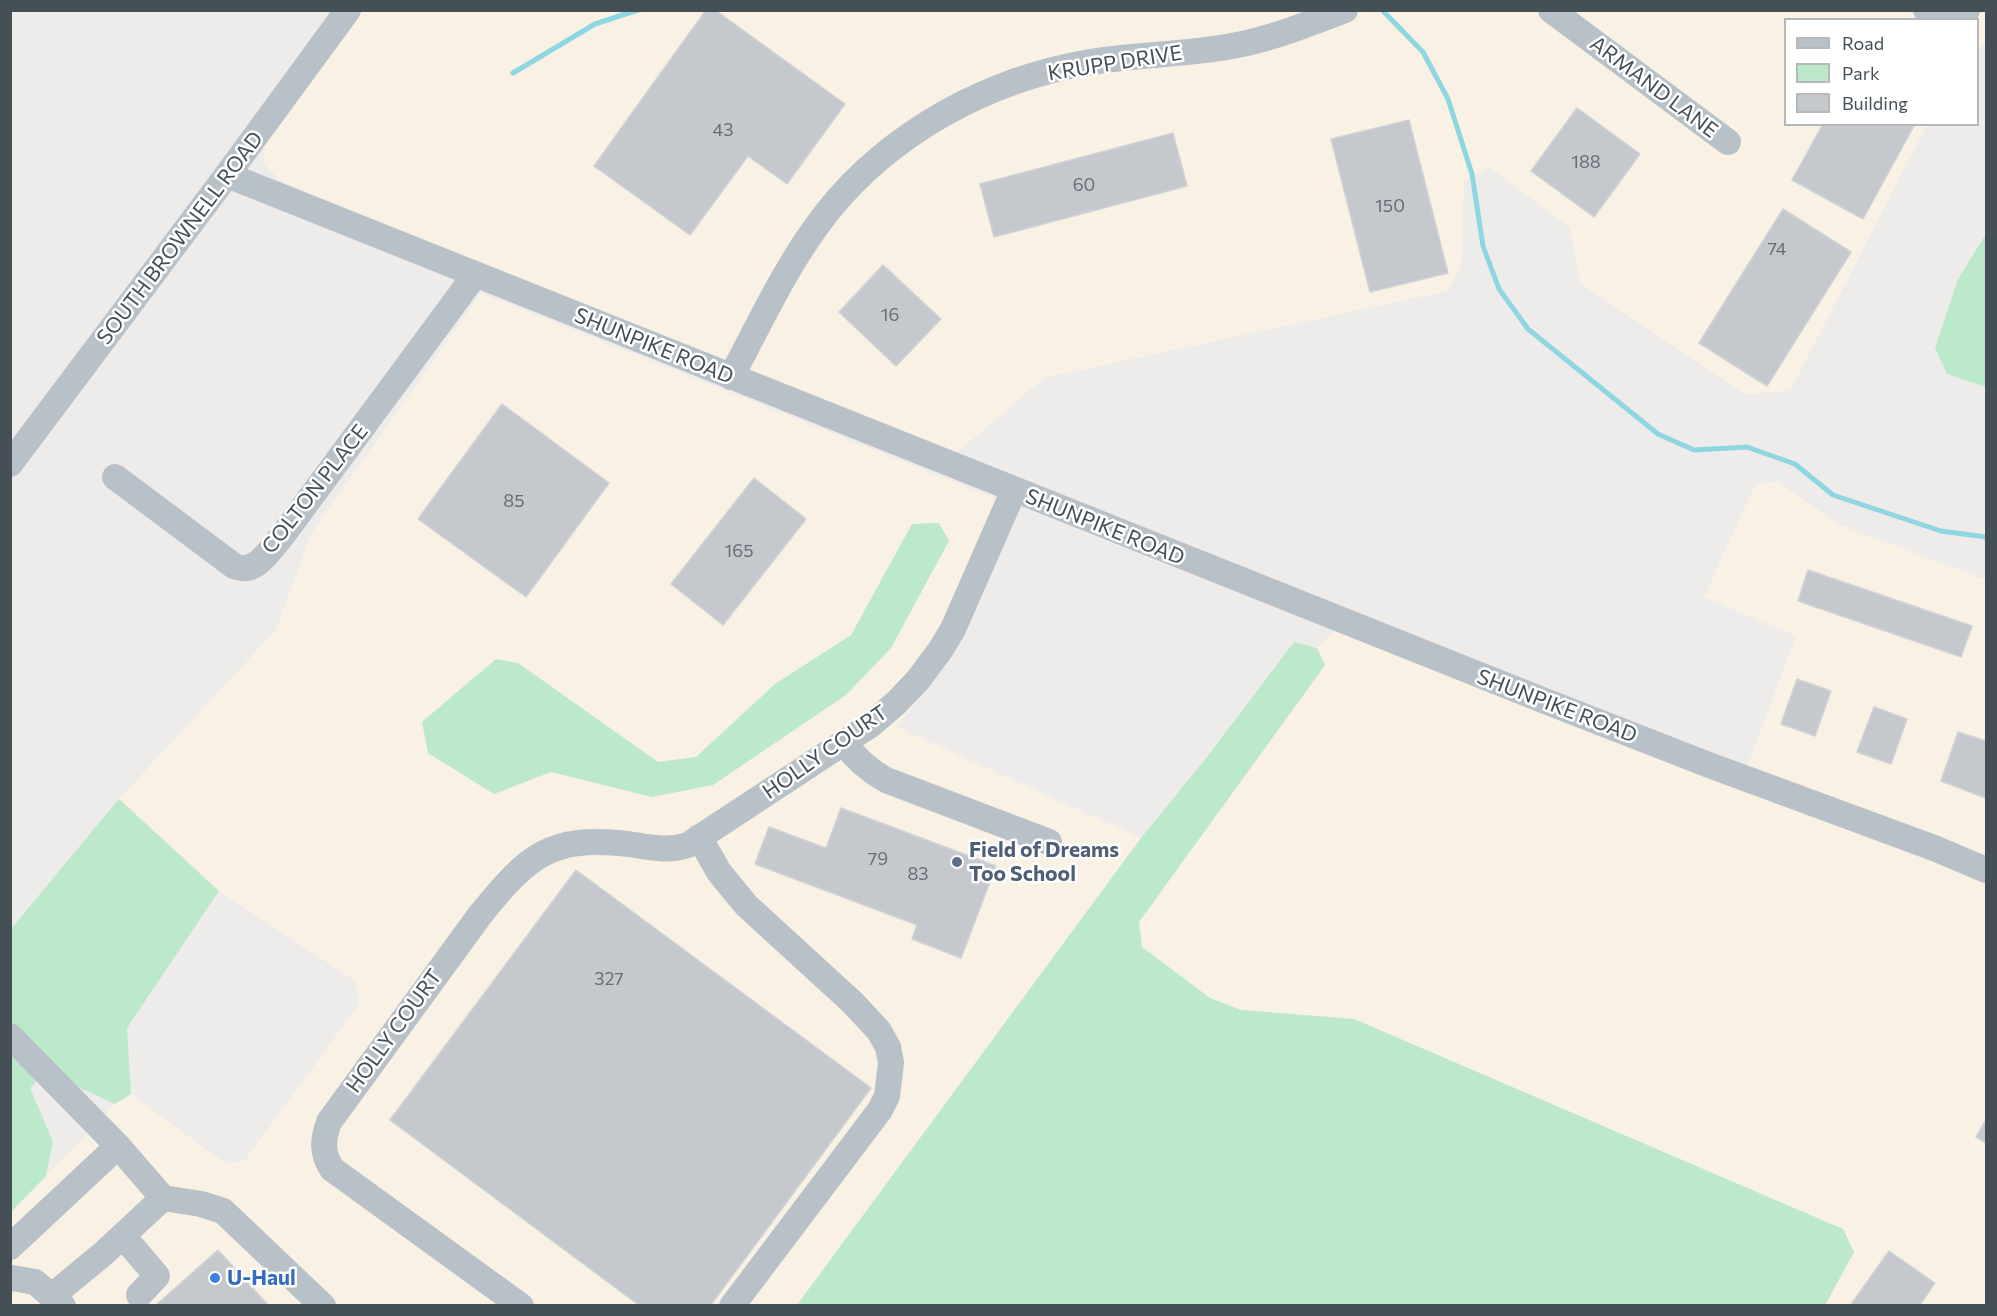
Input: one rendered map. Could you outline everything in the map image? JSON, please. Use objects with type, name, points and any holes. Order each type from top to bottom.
[{"type":"street","name":"SOUTH BROWNELL ROAD","points":[[10,464],[227,176],[348,10]]},
{"type":"street","name":"KRUPP DRIVE","points":[[731,377],[792,262],[830,210],[874,164],[909,136],[938,117],[986,93],[1062,68],[1230,46],[1264,39],[1344,10]]},
{"type":"street","name":"ARMAND LANE","points":[[1551,10],[1728,142]]},
{"type":"street","name":"SHUNPIKE ROAD","points":[[227,176],[1556,706],[1934,848],[1986,870]]},
{"type":"street","name":"COLTON PLACE","points":[[115,477],[234,566],[246,568],[256,564],[282,536],[475,275]]},
{"type":"street","name":"HOLLY COURT","points":[[521,1305],[332,1169],[323,1150],[329,1122],[480,915],[501,889],[534,860],[556,846],[590,841],[674,849],[688,845],[844,743],[896,703],[918,680],[942,649],[975,584],[1014,490]]},
{"type":"street","points":[[844,743],[856,759],[871,772],[886,780],[1049,842]]},
{"type":"street","points":[[699,837],[719,872],[746,905],[868,1017],[888,1047],[891,1063],[887,1096],[880,1110],[732,1305]]},
{"type":"street","points":[[10,1036],[118,1146],[163,1198],[201,1204],[223,1211],[323,1305]]},
{"type":"street","points":[[10,1247],[118,1146]]},
{"type":"street","points":[[11,1277],[51,1302],[163,1198]]},
{"type":"street","points":[[123,1236],[157,1276],[139,1295]]},
{"type":"shaded area","points":[[362,11],[1986,11],[1986,42],[1979,48],[1979,18],[1784,18],[1784,126],[1926,126],[1790,391],[1745,394],[1581,284],[1570,228],[1490,168],[1464,181],[1461,267],[1448,291],[1044,378],[952,457],[494,271],[281,181],[264,164],[263,144]]},
{"type":"shaded area","points":[[481,293],[1020,508],[961,640],[897,727],[1141,838],[797,1305],[11,1306],[11,1212],[115,1104],[131,1094],[226,1164],[245,1160],[360,1003],[355,981],[219,891],[119,799],[276,630],[311,534]]},
{"type":"shaded area","points":[[1777,481],[1838,524],[1986,580],[1986,1305],[1825,1305],[1854,1252],[1355,1019],[1241,1010],[1210,998],[1142,947],[1139,922],[1325,666],[1317,648],[1334,630],[1746,770],[1796,636],[1704,597],[1755,485]]},
{"type":"green space","points":[[1986,234],[1986,387],[1947,374],[1935,348],[1958,279]]},
{"type":"green space","points":[[939,523],[949,541],[891,648],[846,695],[713,785],[652,797],[551,772],[494,794],[428,753],[422,722],[496,659],[518,663],[658,762],[696,757],[775,684],[851,635],[912,524]]},
{"type":"green space","points":[[1294,642],[1317,648],[1325,665],[1139,922],[1142,947],[1210,998],[1241,1010],[1354,1019],[1843,1229],[1854,1252],[1825,1305],[797,1305],[1141,838],[1207,757]]},
{"type":"green space","points":[[119,799],[219,891],[127,1028],[131,1094],[115,1104],[46,1072],[30,1088],[53,1142],[46,1176],[11,1212],[11,929]]},
{"type":"building","points":[[706,10],[715,10],[845,104],[787,184],[748,156],[690,235],[594,166]]},
{"type":"building","points":[[1577,108],[1640,154],[1594,217],[1531,171]]},
{"type":"building","points":[[1409,120],[1448,273],[1370,292],[1331,139]]},
{"type":"building","points":[[1822,126],[1914,126],[1863,219],[1792,180]]},
{"type":"building","points":[[1173,133],[1187,186],[994,237],[980,184]]},
{"type":"building","points":[[1783,209],[1851,252],[1767,386],[1699,343]]},
{"type":"building","points":[[883,265],[941,319],[896,366],[839,312]]},
{"type":"building","points":[[502,404],[609,483],[526,597],[418,519]]},
{"type":"building","points":[[754,478],[806,519],[723,625],[671,584]]},
{"type":"building","points":[[1808,570],[1972,626],[1961,657],[1798,601]]},
{"type":"building","points":[[1797,679],[1831,691],[1815,736],[1781,724]]},
{"type":"building","points":[[1874,707],[1907,719],[1891,764],[1857,752]]},
{"type":"building","points":[[1958,732],[1986,741],[1986,798],[1941,781]]},
{"type":"building","points":[[841,808],[996,866],[961,958],[912,939],[917,925],[755,864],[769,827],[826,848]]},
{"type":"building","points":[[576,870],[871,1088],[710,1306],[640,1306],[390,1120]]},
{"type":"building","points":[[1986,1120],[1986,1143],[1976,1137]]},
{"type":"building","name":"U-Haul","points":[[218,1250],[269,1306],[155,1306]]},
{"type":"building","points":[[1889,1251],[1935,1283],[1919,1306],[1850,1306]]},
{"type":"waterway","points":[[513,73],[595,24],[638,10]]},
{"type":"waterway","points":[[1383,11],[1423,52],[1448,99],[1472,174],[1483,246],[1499,289],[1528,329],[1658,434],[1694,450],[1747,447],[1795,464],[1833,495],[1941,531],[1986,537]]},
{"type":"place","name":"Field of Dreams Too School","points":[[957,862]]},
{"type":"place","name":"U-Haul","points":[[215,1278]]}]
